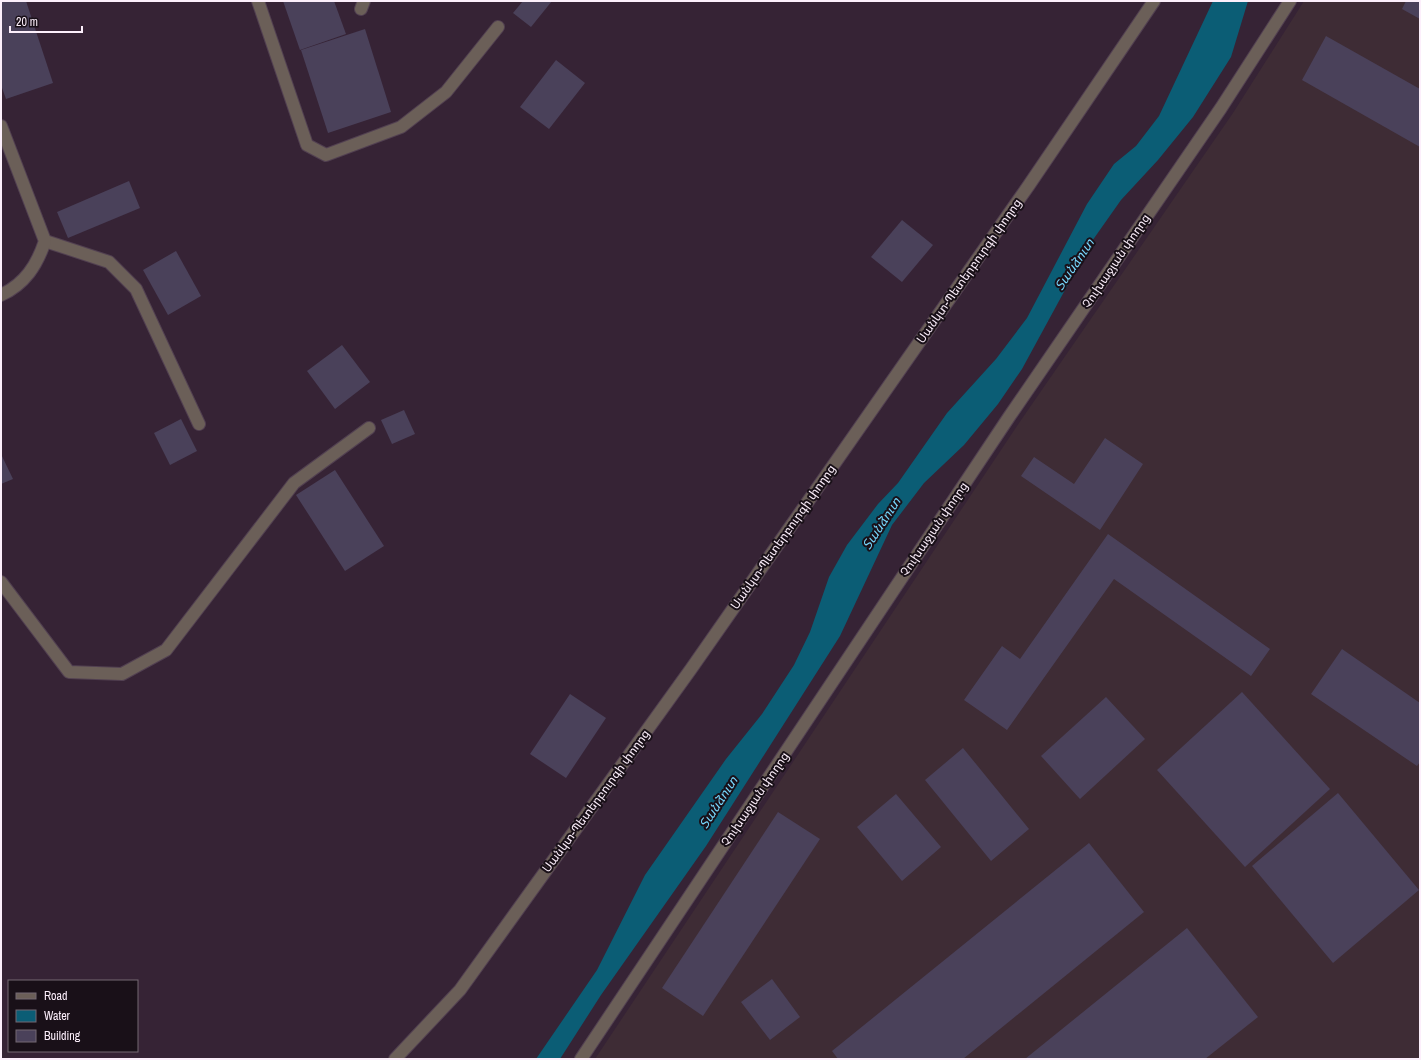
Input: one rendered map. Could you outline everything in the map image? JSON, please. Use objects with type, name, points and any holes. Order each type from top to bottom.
[{"type":"street","points":[[258,1],[307,145],[326,155],[402,127],[446,92],[498,27]]},
{"type":"street","name":"Սանկտ-Պետերբուրգի փողոց","points":[[395,1059],[460,990],[687,675],[1029,185],[1154,1]]},
{"type":"street","name":"Չուխաջյան փողոց","points":[[581,1059],[1009,417],[1221,108],[1290,1]]},
{"type":"street","points":[[1,126],[45,241],[38,261],[24,280],[1,295]]},
{"type":"street","points":[[45,241],[109,262],[136,290],[199,424]]},
{"type":"street","points":[[1,582],[69,672],[122,674],[166,650],[294,483],[369,428]]},
{"type":"shaded area","points":[[1304,1],[1420,1],[1420,1059],[595,1059],[1019,423],[1233,113]]},
{"type":"water","name":"Տանձուտ","points":[[1213,1],[1248,1],[1231,57],[1193,117],[1158,160],[1121,200],[1090,244],[1022,369],[998,404],[964,445],[924,483],[892,525],[840,636],[706,846],[601,995],[560,1059],[536,1059],[597,970],[645,875],[726,759],[762,714],[794,665],[810,632],[829,577],[847,545],[878,504],[898,483],[947,413],[996,359],[1027,318],[1087,204],[1114,164],[1136,146],[1159,116]]},
{"type":"building","points":[[1,1],[26,1],[53,83],[6,99],[1,85]]},
{"type":"building","points":[[283,1],[334,1],[346,34],[300,50]]},
{"type":"building","points":[[523,1],[552,1],[531,27],[513,13]]},
{"type":"building","points":[[1406,1],[1420,1],[1420,19],[1402,9]]},
{"type":"building","points":[[365,29],[391,112],[328,133],[301,50]]},
{"type":"building","points":[[1326,36],[1420,89],[1420,147],[1302,80]]},
{"type":"building","points":[[556,60],[585,83],[549,129],[520,107]]},
{"type":"building","points":[[129,181],[140,208],[68,238],[57,212]]},
{"type":"building","points":[[902,220],[933,245],[902,282],[871,257]]},
{"type":"building","points":[[176,251],[201,296],[168,315],[143,270]]},
{"type":"building","points":[[342,345],[370,382],[335,409],[307,371]]},
{"type":"building","points":[[404,410],[415,434],[392,444],[381,420]]},
{"type":"building","points":[[181,419],[197,451],[170,465],[154,433]]},
{"type":"building","points":[[1105,438],[1143,464],[1100,530],[1021,476],[1034,457],[1074,484]]},
{"type":"building","points":[[1,454],[13,479],[1,484]]},
{"type":"building","points":[[335,470],[384,546],[345,571],[296,495]]},
{"type":"building","points":[[1108,534],[1270,649],[1251,676],[1114,579],[1007,730],[964,700],[1002,646],[1020,659]]},
{"type":"building","points":[[1342,649],[1420,703],[1420,762],[1417,766],[1311,694]]},
{"type":"building","points":[[1242,692],[1330,789],[1245,867],[1157,770]]},
{"type":"building","points":[[570,694],[606,718],[566,778],[530,754]]},
{"type":"building","points":[[1106,697],[1145,739],[1080,799],[1041,756]]},
{"type":"building","points":[[963,748],[1029,829],[991,861],[925,780]]},
{"type":"building","points":[[1338,793],[1419,890],[1333,963],[1252,866]]},
{"type":"building","points":[[896,794],[941,847],[902,881],[857,827]]},
{"type":"building","points":[[778,812],[820,839],[703,1016],[662,988]]},
{"type":"building","points":[[1089,843],[1144,912],[963,1059],[838,1059],[832,1051]]},
{"type":"building","points":[[1187,928],[1258,1017],[1205,1059],[1025,1059]]},
{"type":"building","points":[[772,979],[800,1017],[770,1040],[741,1002]]}]
